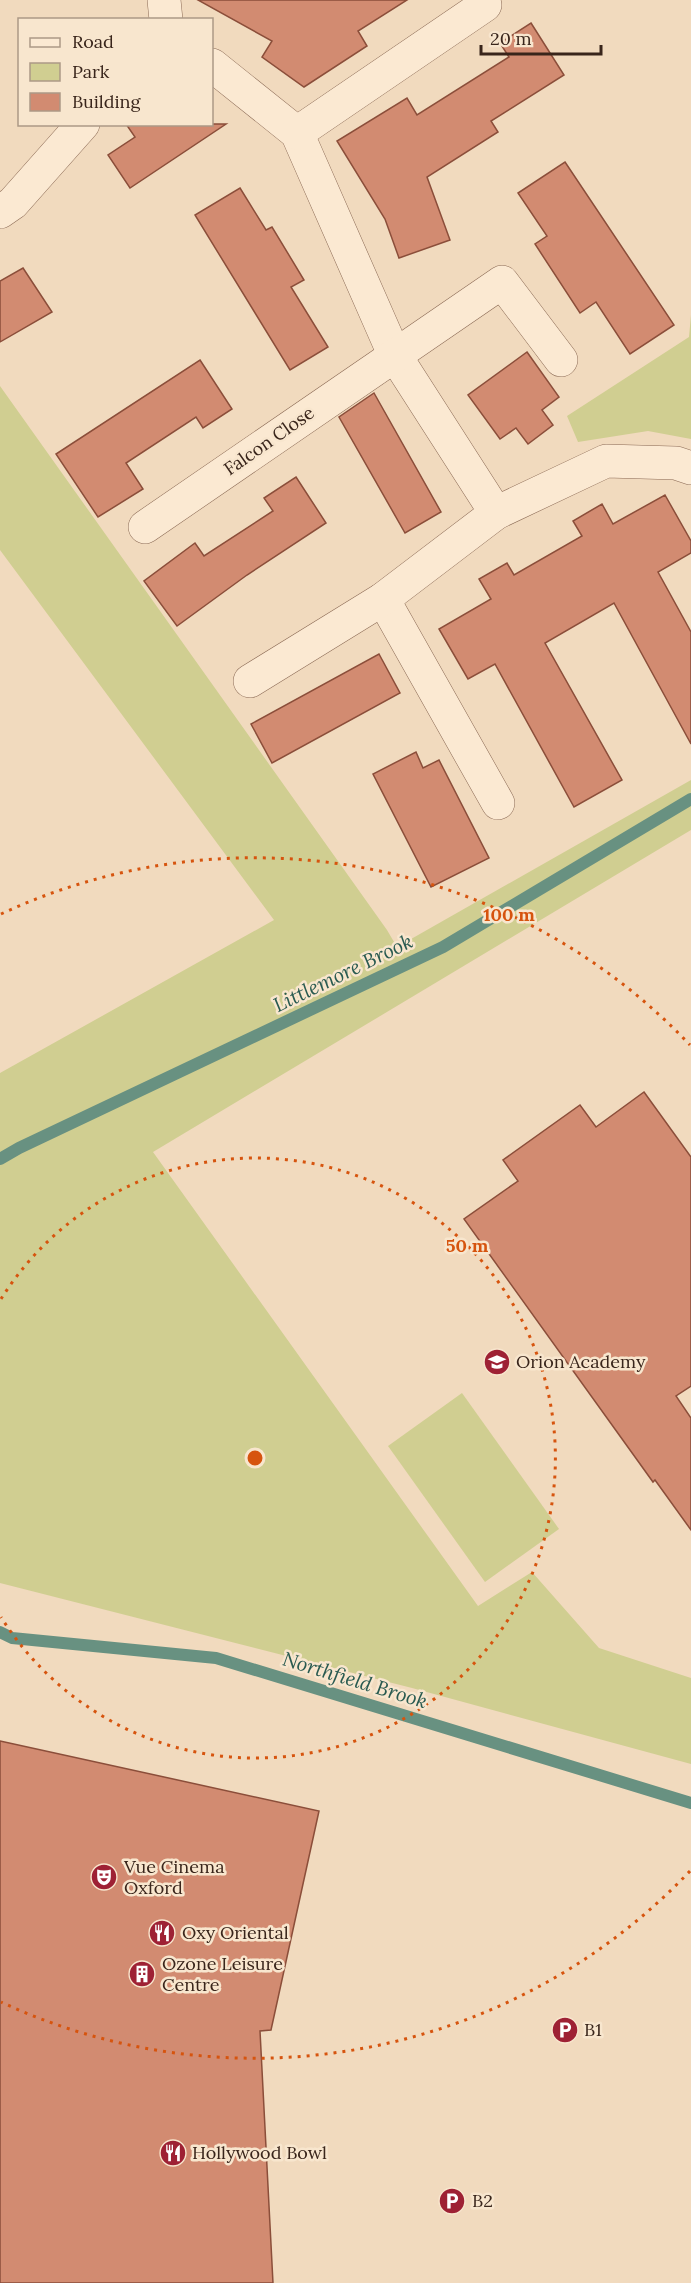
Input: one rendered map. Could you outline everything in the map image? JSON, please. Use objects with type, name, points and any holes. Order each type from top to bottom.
[{"type":"street","points":[[164,0],[166,18]]},
{"type":"street","points":[[297,133],[485,5]]},
{"type":"street","points":[[213,66],[297,133],[394,354],[496,513]]},
{"type":"street","points":[[0,212],[13,203],[81,126]]},
{"type":"street","name":"Falcon Close","points":[[145,527],[502,282],[561,360]]},
{"type":"street","points":[[250,681],[383,599],[496,513],[606,461],[676,463],[691,468]]},
{"type":"street","points":[[383,599],[498,803]]},
{"type":"green space","points":[[691,315],[691,439],[648,431],[578,442],[567,416],[689,337]]},
{"type":"green space","points":[[0,386],[397,947],[691,780],[691,830],[153,1152],[478,1606],[532,1572],[599,1648],[691,1678],[691,1764],[412,1688],[0,1583],[0,1073],[274,920],[0,550]]},
{"type":"green space","points":[[462,1393],[559,1529],[485,1582],[388,1446]]},
{"type":"building","points":[[198,0],[407,0],[358,31],[367,46],[304,87],[262,57],[272,41]]},
{"type":"building","points":[[531,23],[564,75],[491,121],[498,132],[427,177],[450,240],[399,258],[385,219],[337,141],[407,98],[417,115],[509,57],[500,43]]},
{"type":"building","points":[[226,124],[130,188],[108,155],[135,137],[127,126]]},
{"type":"building","points":[[565,162],[674,325],[630,354],[596,302],[580,313],[535,244],[547,236],[518,193]]},
{"type":"building","points":[[240,188],[266,230],[272,227],[304,280],[291,287],[328,347],[290,370],[195,215]]},
{"type":"building","points":[[23,268],[52,312],[0,342],[0,281]]},
{"type":"building","points":[[527,352],[559,397],[542,410],[553,425],[528,444],[516,428],[500,439],[468,395]]},
{"type":"building","points":[[200,360],[232,409],[203,428],[196,417],[126,463],[143,489],[98,517],[56,454]]},
{"type":"building","points":[[374,393],[441,512],[405,533],[339,417]]},
{"type":"building","points":[[296,477],[326,523],[247,575],[177,626],[144,581],[195,543],[204,556],[273,511],[264,498]]},
{"type":"building","points":[[665,495],[691,541],[691,553],[658,572],[691,632],[691,744],[614,603],[545,643],[622,780],[574,807],[495,664],[468,679],[439,629],[491,599],[479,579],[507,563],[514,575],[582,536],[573,521],[602,504],[613,524]]},
{"type":"building","points":[[379,654],[400,693],[272,763],[251,724]]},
{"type":"building","points":[[416,752],[423,768],[439,760],[489,858],[431,887],[373,774]]},
{"type":"building","points":[[644,1092],[691,1157],[691,1386],[676,1396],[691,1418],[691,1530],[655,1480],[653,1482],[464,1219],[518,1181],[503,1160],[580,1105],[596,1127]]},
{"type":"building","name":"Ozone Leisure Centre","points":[[0,1741],[319,1811],[271,2030],[260,2031],[273,2283],[0,2283]]},
{"type":"waterway","name":"Littlemore Brook","points":[[0,1159],[443,947],[691,799]]},
{"type":"waterway","name":"Northfield Brook","points":[[0,1632],[12,1638],[216,1658],[691,1803]]},
{"type":"place","name":"Orion Academy","points":[[497,1362]]},
{"type":"place","name":"Vue Cinema Oxford","points":[[104,1877]]},
{"type":"place","name":"Oxy Oriental","points":[[162,1933]]},
{"type":"place","name":"Ozone Leisure Centre","points":[[142,1974]]},
{"type":"place","name":"B1","points":[[565,2030]]},
{"type":"place","name":"Hollywood Bowl","points":[[173,2153]]},
{"type":"place","name":"B2","points":[[452,2201]]}]
